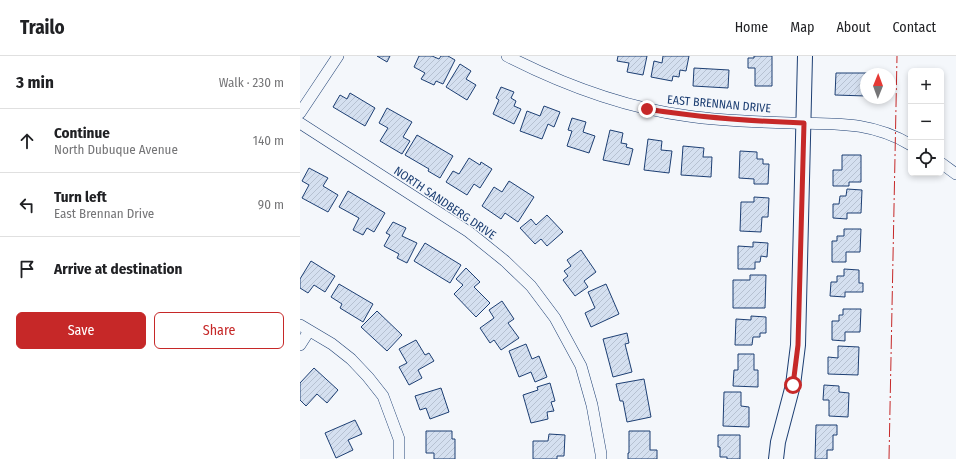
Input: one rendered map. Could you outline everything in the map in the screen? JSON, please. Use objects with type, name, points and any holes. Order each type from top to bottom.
[{"type":"street","points":[[300,113],[338,56]]},
{"type":"street","name":"EAST BRENNAN DRIVE","points":[[507,56],[562,81],[647,109],[687,116],[741,121],[845,124],[876,129],[898,137],[908,143]]},
{"type":"street","points":[[776,459],[778,442],[793,385],[797,357],[805,56]]},
{"type":"street","name":"NORTH SANDBERG DRIVE","points":[[300,123],[469,232],[505,261],[531,286],[554,318],[580,366],[592,405],[601,459]]},
{"type":"street","points":[[944,165],[956,174]]},
{"type":"street","points":[[300,345],[305,328],[332,344],[351,359],[368,377],[383,396],[399,439],[399,459]]},
{"type":"building","points":[[377,56],[390,56],[387,62]]},
{"type":"building","points":[[419,56],[432,56],[439,59],[441,56],[448,56],[455,60],[443,84],[436,81],[434,85],[421,79],[425,73],[414,67]]},
{"type":"building","points":[[618,56],[647,56],[643,75],[627,72],[629,63],[617,61]]},
{"type":"building","points":[[663,56],[689,56],[686,71],[680,70],[679,77],[673,76],[672,81],[651,77],[654,61],[662,63]]},
{"type":"building","points":[[754,56],[772,56],[772,86],[755,86],[755,68],[748,68],[748,58],[754,58]]},
{"type":"building","points":[[460,64],[471,71],[466,79],[476,85],[467,100],[446,87]]},
{"type":"building","points":[[694,68],[729,70],[728,88],[693,86]]},
{"type":"building","points":[[836,73],[860,73],[860,96],[835,95]]},
{"type":"building","points":[[501,87],[514,92],[511,98],[516,101],[514,106],[521,109],[514,124],[493,114],[499,100],[496,98]]},
{"type":"building","points":[[350,93],[375,108],[365,126],[333,107],[340,95],[347,99]]},
{"type":"building","points":[[544,106],[560,112],[554,127],[548,124],[542,139],[520,131],[527,111],[540,116]]},
{"type":"building","points":[[387,108],[412,122],[403,137],[410,141],[402,154],[380,141],[388,128],[379,123]]},
{"type":"building","points":[[572,118],[586,122],[583,132],[595,136],[589,153],[567,146],[572,131],[568,130]]},
{"type":"building","points":[[610,130],[623,133],[621,143],[627,144],[626,147],[633,149],[629,165],[603,160]]},
{"type":"building","points":[[417,135],[453,156],[440,178],[428,171],[429,169],[405,155]]},
{"type":"building","points":[[648,139],[662,141],[661,150],[672,151],[669,173],[644,170]]},
{"type":"building","points":[[683,146],[704,148],[703,157],[712,157],[711,177],[681,175]]},
{"type":"building","points":[[740,151],[757,152],[757,159],[763,159],[763,164],[769,164],[768,184],[754,184],[754,179],[739,178]]},
{"type":"building","points":[[842,155],[861,155],[861,182],[849,182],[849,186],[833,186],[833,170],[842,170]]},
{"type":"building","points":[[469,158],[480,165],[481,162],[492,169],[480,188],[474,184],[467,195],[446,182],[453,171],[459,174]]},
{"type":"building","points":[[309,168],[328,178],[323,186],[338,195],[328,212],[302,198],[309,185],[302,181]]},
{"type":"building","points":[[509,181],[534,197],[518,222],[505,213],[501,219],[482,206],[494,187],[502,192]]},
{"type":"building","points":[[847,189],[862,190],[861,213],[847,213],[847,219],[833,218],[833,204],[839,204],[840,196],[846,196]]},
{"type":"building","points":[[348,191],[385,213],[374,232],[367,228],[363,235],[353,230],[359,218],[339,207]]},
{"type":"building","points":[[754,197],[769,198],[768,217],[762,217],[761,232],[740,231],[741,202],[754,202]]},
{"type":"building","points":[[547,215],[563,232],[547,246],[541,239],[535,244],[520,228],[531,219],[536,225]]},
{"type":"building","points":[[393,222],[406,228],[402,236],[417,243],[407,263],[397,258],[399,254],[384,246],[390,235],[386,233]]},
{"type":"building","points":[[844,229],[861,229],[860,252],[846,252],[846,262],[832,262],[832,241],[837,241],[837,236],[844,236]]},
{"type":"building","points":[[753,242],[768,243],[767,257],[761,256],[760,262],[755,262],[755,269],[738,269],[738,246],[753,247]]},
{"type":"building","points":[[425,243],[461,265],[450,283],[414,261]]},
{"type":"building","points":[[581,250],[596,272],[584,281],[588,287],[575,296],[563,280],[568,276],[564,271],[571,266],[567,260]]},
{"type":"building","points":[[311,261],[335,276],[325,292],[314,285],[308,293],[300,288],[300,279]]},
{"type":"building","points":[[466,268],[480,282],[474,287],[490,303],[476,317],[454,294],[463,285],[456,279]]},
{"type":"building","points":[[844,269],[859,270],[859,283],[863,283],[863,292],[845,292],[845,297],[830,296],[831,282],[837,282],[837,276],[844,276]]},
{"type":"building","points":[[750,275],[766,275],[765,308],[733,308],[733,280],[750,280]]},
{"type":"building","points":[[339,284],[373,304],[363,322],[340,308],[342,304],[331,297]]},
{"type":"building","points":[[606,284],[619,314],[591,327],[585,313],[595,308],[588,292]]},
{"type":"building","points":[[502,301],[514,319],[508,323],[519,338],[501,350],[494,340],[490,343],[480,328],[494,318],[489,310]]},
{"type":"building","points":[[843,309],[861,309],[860,332],[845,332],[845,341],[832,340],[832,321],[839,321],[839,315],[843,315]]},
{"type":"building","points":[[377,311],[402,335],[387,351],[361,327]]},
{"type":"building","points":[[751,316],[766,317],[766,333],[760,333],[760,337],[753,337],[752,345],[735,345],[736,319],[751,320]]},
{"type":"building","points":[[627,333],[629,343],[625,344],[632,372],[613,377],[603,339]]},
{"type":"building","points":[[416,340],[425,355],[429,353],[434,361],[418,370],[422,378],[409,385],[399,367],[407,363],[399,349]]},
{"type":"building","points":[[526,344],[532,359],[539,356],[547,377],[535,382],[531,372],[519,377],[509,351]]},
{"type":"building","points":[[838,346],[859,347],[858,375],[828,374],[828,357],[838,358]]},
{"type":"building","points":[[738,354],[754,354],[754,370],[758,370],[758,387],[733,386],[734,370],[738,370]]},
{"type":"building","points":[[314,368],[338,390],[327,403],[317,394],[306,406],[300,400],[300,383]]},
{"type":"building","points":[[644,379],[651,417],[627,422],[623,401],[620,401],[616,384]]},
{"type":"building","points":[[550,383],[555,401],[551,402],[554,411],[547,412],[548,419],[531,423],[523,395],[538,390],[537,387]]},
{"type":"building","points":[[824,385],[839,386],[839,392],[849,393],[848,417],[829,416],[829,400],[823,400]]},
{"type":"building","points":[[441,388],[449,412],[430,419],[426,408],[420,410],[415,396]]},
{"type":"building","points":[[724,392],[741,392],[741,406],[749,407],[749,427],[723,426]]},
{"type":"building","points":[[355,420],[362,434],[348,440],[353,450],[336,458],[325,433]]},
{"type":"building","points":[[816,425],[837,425],[837,435],[833,435],[833,450],[827,450],[827,459],[815,459]]},
{"type":"building","points":[[426,431],[452,431],[452,439],[455,439],[455,459],[434,459],[434,453],[426,453]]},
{"type":"building","points":[[629,431],[650,431],[650,450],[657,450],[657,459],[628,459]]},
{"type":"building","points":[[549,434],[565,435],[564,456],[557,456],[557,459],[533,459],[533,441],[548,441]]},
{"type":"building","points":[[718,435],[740,435],[740,459],[727,459],[727,457],[720,457]]},
{"type":"power","points":[[889,459],[897,56]]},
{"type":"route","points":[[647,109],[687,116],[741,121],[804,123],[798,345],[797,363],[793,385]]}]
